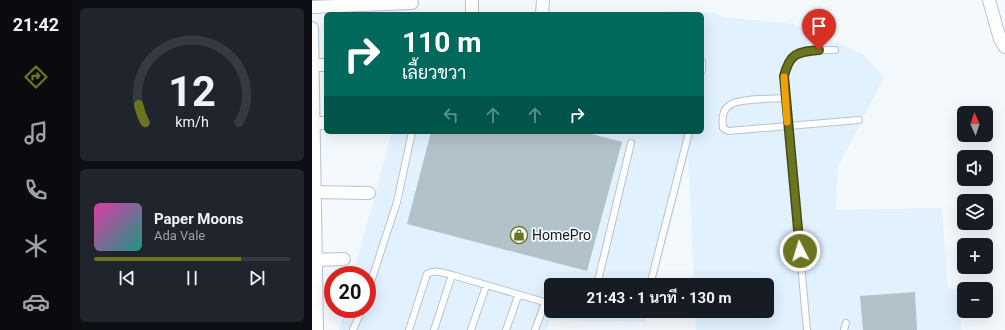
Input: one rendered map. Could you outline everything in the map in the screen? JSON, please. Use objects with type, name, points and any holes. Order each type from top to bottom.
[{"type":"street","points":[[472,0],[472,12]]},
{"type":"street","points":[[542,12],[543,0]]},
{"type":"street","points":[[989,0],[1000,39],[1005,47]]},
{"type":"street","points":[[312,7],[412,3]]},
{"type":"street","points":[[312,28],[312,65],[317,123],[314,192],[316,329]]},
{"type":"street","points":[[312,65],[324,65]]},
{"type":"street","points":[[314,192],[370,193]]},
{"type":"street","points":[[314,260],[344,259]]},
{"type":"lane","points":[[807,330],[784,76],[787,64],[792,57],[804,51],[835,50]]},
{"type":"lane","points":[[785,98],[737,102],[730,105],[723,112],[722,128],[728,131],[859,120]]},
{"type":"lane","points":[[376,266],[397,202],[412,134]]},
{"type":"lane","points":[[652,278],[688,134]]},
{"type":"lane","points":[[599,278],[631,142]]},
{"type":"lane","points":[[409,330],[428,274],[435,271],[544,303]]},
{"type":"lane","points":[[434,330],[452,275]]},
{"type":"lane","points":[[471,330],[486,286]]},
{"type":"lane","points":[[506,330],[518,296]]},
{"type":"lane","points":[[535,330],[544,312]]},
{"type":"lane","points":[[353,330],[358,318]]},
{"type":"lane","points":[[844,330],[846,323]]},
{"type":"shaded area","points":[[670,11],[693,12],[668,12]]},
{"type":"shaded area","points":[[704,12],[716,13],[723,17],[793,24],[861,53],[884,77],[838,167],[836,210],[942,208],[948,288],[957,289],[957,318],[961,318],[961,330],[696,330],[695,318],[774,318],[774,278],[694,278],[688,157],[657,278],[544,278],[544,318],[646,318],[645,322],[550,320],[546,330],[339,330],[342,318],[376,318],[376,266],[355,266],[391,134],[704,134]]},
{"type":"building","points":[[430,134],[592,134],[622,142],[587,271],[407,224]]},
{"type":"building","points":[[915,292],[917,330],[863,330],[860,296]]},
{"type":"slow traffic","points":[[784,77],[787,122]]},
{"type":"place","name":"HomePro","points":[[519,235]]},
{"type":"route","points":[[800,251],[786,114],[784,76],[787,64],[792,57],[804,51],[819,50]]}]
